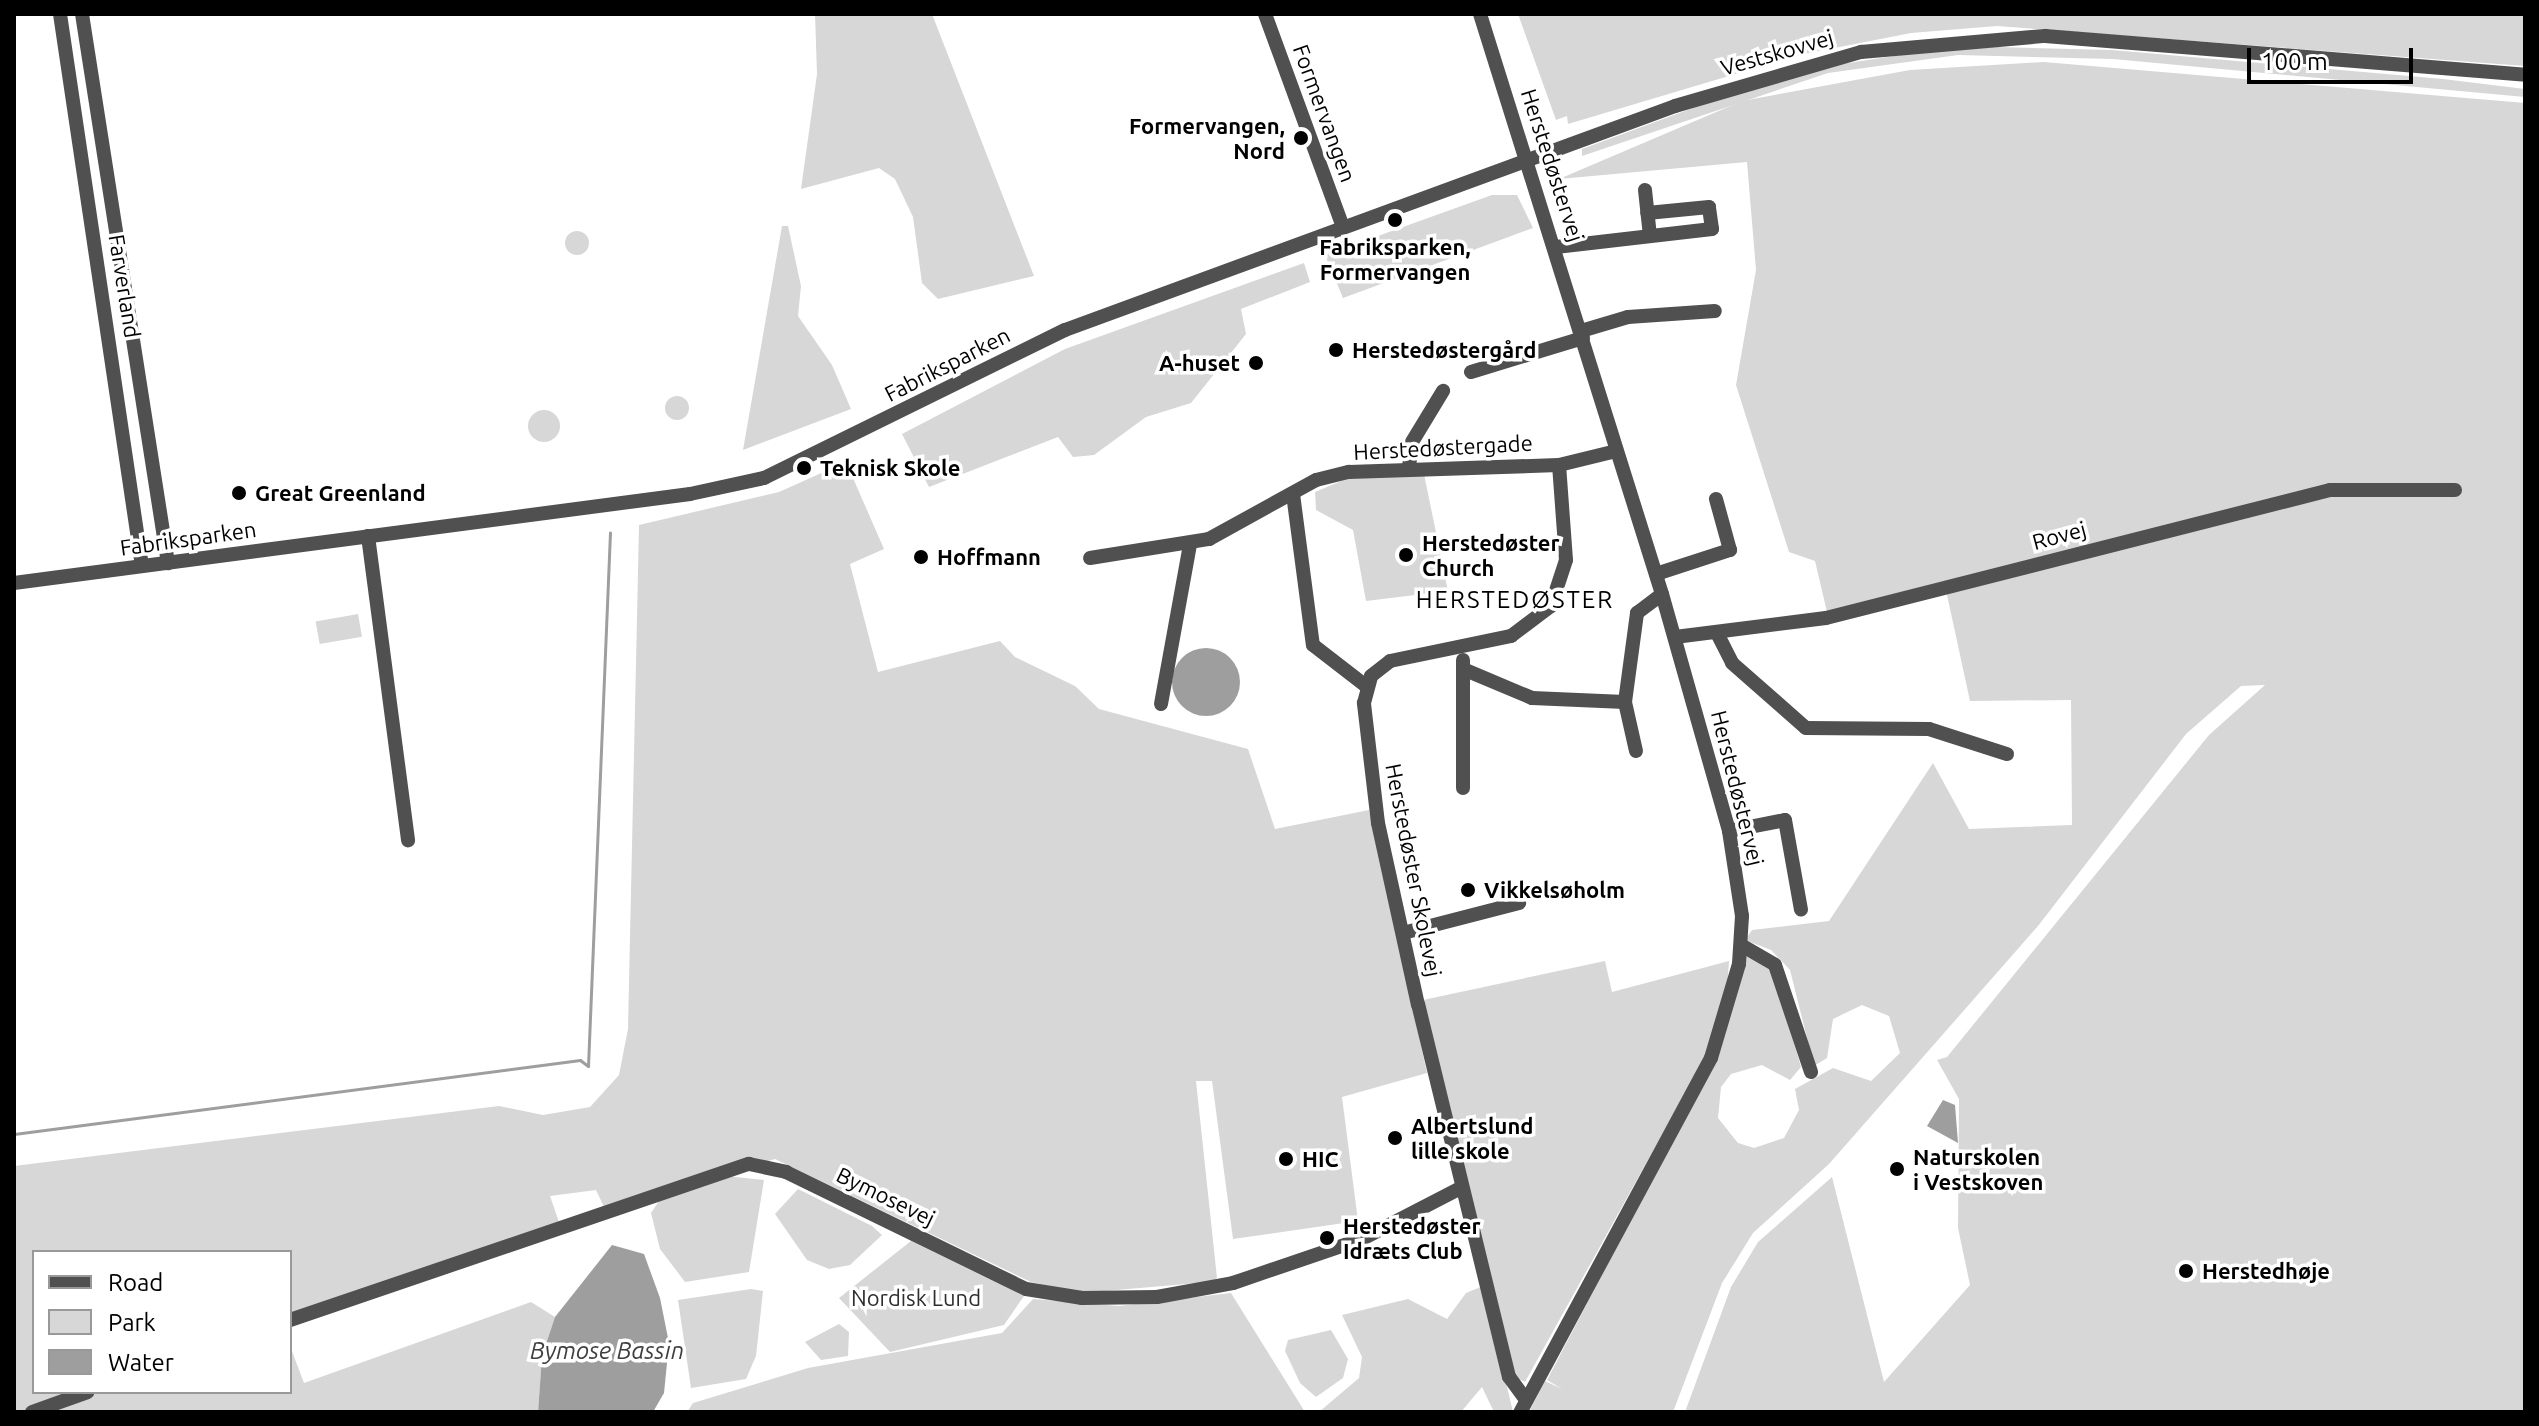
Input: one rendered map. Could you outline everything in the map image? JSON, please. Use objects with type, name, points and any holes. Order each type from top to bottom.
[{"type":"street","name":"Farverland","points":[[60,14],[142,566]]},
{"type":"street","name":"Farverland","points":[[82,14],[168,563]]},
{"type":"street","name":"Formervangen","points":[[1265,14],[1343,227]]},
{"type":"street","name":"Herstedøstervej","points":[[1480,14],[1529,159],[1675,637],[1729,831],[1741,945],[1711,1058],[1523,1406]]},
{"type":"street","name":"Vestskovvej","points":[[1529,159],[1759,77],[1923,41],[2124,40],[2525,75]]},
{"type":"street","points":[[69,70],[90,67]]},
{"type":"street","name":"Fabriksparken","points":[[14,583],[368,536],[764,478],[1065,330],[1529,159]]},
{"type":"street","points":[[84,168],[105,165]]},
{"type":"street","points":[[1645,190],[1650,236]]},
{"type":"street","points":[[91,207],[111,203]]},
{"type":"street","points":[[1556,247],[1712,229],[1709,207],[1647,213]]},
{"type":"street","points":[[1471,372],[1628,317],[1715,311]]},
{"type":"street","points":[[117,388],[140,385]]},
{"type":"street","points":[[1409,467],[1412,442],[1443,391]]},
{"type":"street","name":"Herstedøstergade","points":[[1090,558],[1190,544],[1293,494],[1349,472],[1409,467],[1559,465],[1616,451]]},
{"type":"street","points":[[1293,494],[1313,645],[1366,686],[1390,661],[1463,648],[1527,629],[1559,592],[1566,560],[1559,465]]},
{"type":"street","name":"Rovej","points":[[1675,637],[1718,635],[1818,620],[2330,490],[2455,490]]},
{"type":"street","points":[[1656,574],[1730,550],[1716,499]]},
{"type":"street","points":[[368,536],[408,840]]},
{"type":"street","points":[[1161,704],[1190,544]]},
{"type":"street","points":[[1636,751],[1625,702],[1637,613],[1662,594]]},
{"type":"street","points":[[1718,635],[1732,663],[1806,728],[1929,729],[2007,754]]},
{"type":"street","points":[[1463,648],[1463,788]]},
{"type":"street","points":[[1463,669],[1532,698],[1625,702]]},
{"type":"street","name":"Herstedøster Skolevej","points":[[1366,686],[1370,777],[1403,933],[1461,1188],[1509,1377],[1523,1406]]},
{"type":"street","points":[[1729,831],[1785,820],[1801,910]]},
{"type":"street","points":[[1403,933],[1519,903]]},
{"type":"street","points":[[1741,945],[1767,957],[1782,978],[1811,1072]]},
{"type":"street","name":"Bymosevej","points":[[292,1319],[749,1164],[786,1172],[1026,1289],[1082,1298],[1227,1285],[1362,1239],[1461,1188]]},
{"type":"street","points":[[32,1412],[82,1394]]},
{"type":"green space","points":[[815,14],[932,14],[1034,276],[938,299],[922,283],[913,217],[895,179],[879,168],[801,189],[817,74]]},
{"type":"green space","points":[[1518,14],[2525,14],[2525,66],[1997,26],[1911,33],[1799,55],[1568,124],[1567,116],[1556,120]]},
{"type":"green space","points":[[1961,46],[2112,50],[2443,79],[2525,89],[2525,97],[2113,59],[1958,55],[1828,73],[1582,156],[1582,149],[1747,88],[1828,66]]},
{"type":"green space","points":[[2044,62],[2525,103],[2525,1412],[1685,1412],[1731,1287],[1758,1242],[1832,1177],[1884,1382],[1970,1285],[1958,1228],[1959,1099],[1937,1060],[1947,1057],[2209,735],[2265,685],[2241,686],[2186,734],[2038,926],[1829,1164],[1753,1233],[1722,1283],[1673,1412],[1529,1412],[1545,1381],[1562,1389],[1547,1380],[1715,1059],[1746,955],[1763,960],[1774,975],[1801,1067],[1790,1080],[1762,1065],[1731,1074],[1721,1087],[1718,1118],[1738,1143],[1754,1148],[1784,1138],[1799,1110],[1795,1089],[1833,1068],[1871,1081],[1900,1053],[1889,1016],[1862,1005],[1833,1019],[1827,1058],[1814,1066],[1790,970],[1771,950],[1745,940],[1752,930],[1829,921],[1933,763],[1969,829],[2072,825],[2071,700],[1970,701],[1944,581],[1827,612],[1815,561],[1789,552],[1736,385],[1756,270],[1747,162],[1559,179],[1742,101],[1910,70]]},
{"type":"green space","points":[[1492,195],[1517,195],[1533,228],[1343,298],[1325,255]]},
{"type":"green space","points":[[782,226],[788,226],[801,286],[798,316],[832,365],[851,409],[743,450]]},
{"type":"green space","points":[[577,231],[586,234],[589,243],[586,252],[577,255],[568,252],[565,243],[568,234]]},
{"type":"green space","points":[[1304,263],[1310,282],[1241,309],[1246,334],[1191,403],[1146,417],[1094,455],[1073,457],[1058,437],[929,487],[902,434],[1065,349]]},
{"type":"green space","points":[[677,396],[686,399],[689,408],[686,417],[677,420],[668,417],[665,408],[668,399]]},
{"type":"green space","points":[[544,410],[555,415],[560,426],[555,437],[544,442],[533,437],[528,426],[533,415]]},
{"type":"green space","points":[[846,462],[884,549],[850,564],[878,672],[1000,641],[1015,657],[1075,686],[1099,709],[1248,749],[1275,829],[1369,810],[1427,1073],[1342,1097],[1358,1221],[1233,1239],[1212,1081],[1196,1081],[1217,1278],[1210,1282],[1081,1293],[1031,1282],[775,1159],[604,1207],[596,1190],[550,1196],[559,1222],[292,1315],[292,1250],[32,1250],[32,1394],[292,1394],[292,1351],[304,1383],[531,1302],[555,1317],[542,1356],[538,1412],[14,1412],[14,1166],[499,1106],[543,1115],[590,1107],[619,1075],[628,1029],[639,525],[779,492]]},
{"type":"green space","points":[[1424,474],[1448,591],[1366,601],[1353,530],[1316,510],[1315,492],[1346,479]]},
{"type":"green space","points":[[358,614],[362,637],[320,644],[316,621]]},
{"type":"green space","points":[[1605,961],[1612,992],[1729,961],[1726,1004],[1706,1055],[1525,1382],[1515,1377],[1423,1000]]},
{"type":"green space","points":[[726,1176],[764,1180],[749,1272],[685,1282],[660,1249],[651,1213],[659,1201]]},
{"type":"green space","name":"Nordisk Lund","points":[[798,1189],[872,1226],[882,1235],[850,1265],[829,1269],[807,1260],[775,1214]]},
{"type":"green space","name":"Nordisk Lund","points":[[911,1241],[1024,1296],[1004,1325],[890,1352],[839,1298]]},
{"type":"green space","points":[[1483,1286],[1513,1412],[1494,1412],[1482,1387],[1461,1412],[1319,1412],[1359,1378],[1362,1357],[1342,1315],[1408,1299],[1447,1319],[1466,1293]]},
{"type":"green space","points":[[751,1289],[763,1291],[756,1356],[746,1379],[691,1388],[678,1300]]},
{"type":"green space","points":[[1231,1293],[1305,1412],[687,1412],[693,1403],[808,1368],[1002,1333],[1033,1299],[1119,1306]]},
{"type":"green space","name":"Nordisk Lund","points":[[839,1324],[849,1332],[848,1356],[821,1360],[805,1342]]},
{"type":"green space","points":[[1331,1330],[1348,1359],[1343,1378],[1316,1397],[1300,1383],[1285,1351],[1288,1340]]},
{"type":"water","points":[[1199,648],[1213,648],[1225,653],[1235,663],[1240,682],[1235,701],[1225,711],[1213,716],[1199,716],[1187,711],[1177,701],[1172,689],[1172,675],[1177,663],[1187,653]]},
{"type":"water","points":[[1943,1100],[1955,1105],[1958,1143],[1927,1126]]},
{"type":"water","name":"Bymose Bassin","points":[[612,1245],[644,1254],[660,1298],[669,1343],[664,1393],[653,1412],[538,1412],[542,1356],[555,1317]]},
{"type":"waterway","points":[[14,1134],[580,1060],[588,1066],[610,532]]},
{"type":"place","name":"Formervangen, Nord","points":[[1301,138]]},
{"type":"place","name":"Fabriksparken, Formervangen","points":[[1395,220]]},
{"type":"place","name":"Herstedøstergård","points":[[1336,350]]},
{"type":"place","name":"A-huset","points":[[1256,363]]},
{"type":"place","name":"Teknisk Skole","points":[[804,468]]},
{"type":"place","name":"Great Greenland","points":[[239,493]]},
{"type":"place","name":"Herstedøster Church","points":[[1406,555]]},
{"type":"place","name":"Hoffmann","points":[[921,557]]},
{"type":"place","name":"Vikkelsøholm","points":[[1468,890]]},
{"type":"place","name":"Albertslund lille skole","points":[[1395,1138]]},
{"type":"place","name":"HIC","points":[[1286,1159]]},
{"type":"place","name":"Naturskolen i Vestskoven","points":[[1897,1169]]},
{"type":"place","name":"Herstedøster Idræts Club","points":[[1327,1238]]},
{"type":"place","name":"Herstedhøje","points":[[2186,1271]]},
{"type":"district","name":"HERSTEDØSTER","points":[[1515,600]]}]
